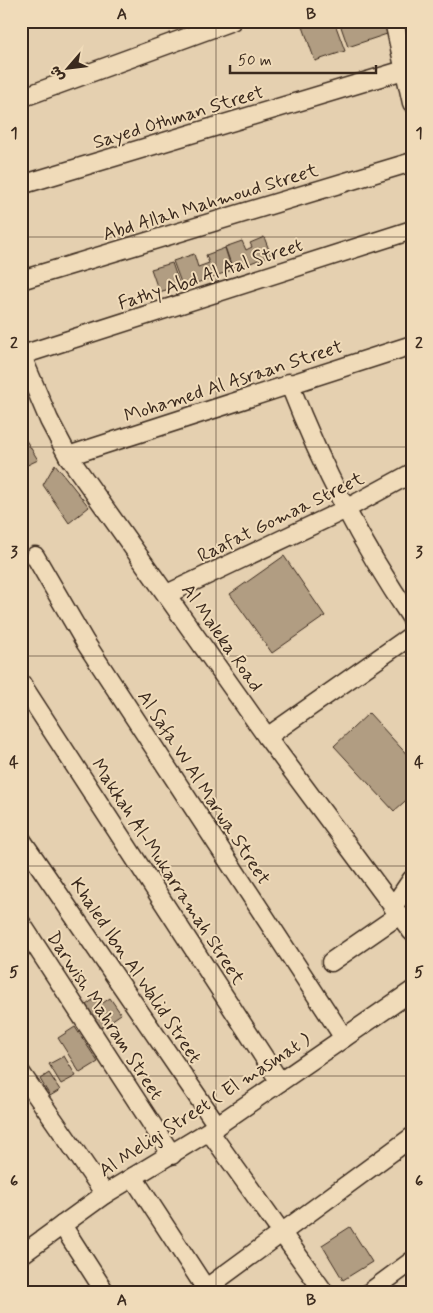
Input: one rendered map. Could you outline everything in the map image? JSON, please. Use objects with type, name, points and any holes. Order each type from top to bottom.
[{"type":"street","points":[[21,98],[231,21]]},
{"type":"street","points":[[394,21],[406,45],[404,70],[412,103]]},
{"type":"street","name":"Sayed Othman Street","points":[[21,185],[404,70]]},
{"type":"street","name":"Abd Allah Mahmoud Street","points":[[21,280],[412,162]]},
{"type":"street","name":"Fathy Abd Al Aal Street","points":[[22,355],[412,230]]},
{"type":"street","name":"Mohamed Al Asraan Street","points":[[68,456],[289,383],[412,345]]},
{"type":"street","name":"Al Maleka Road","points":[[22,355],[28,384],[68,456],[267,737],[411,931]]},
{"type":"street","points":[[289,383],[314,448],[344,510],[412,620]]},
{"type":"street","name":"Raafat Gomaa Street","points":[[167,594],[344,510],[412,473]]},
{"type":"street","name":"Al Safa W Al Marwa Street","points":[[36,556],[85,642],[344,1038]]},
{"type":"street","points":[[267,737],[412,634]]},
{"type":"street","name":"Makkah Al-Mukarramah Street","points":[[21,683],[280,1082]]},
{"type":"street","name":"Khaled Ibn Al Walid Street","points":[[21,839],[281,1231],[324,1292]]},
{"type":"street","points":[[331,962],[396,911],[412,879]]},
{"type":"street","name":"Darwish Mahram Street","points":[[21,923],[172,1155]]},
{"type":"street","name":"Al Meligi Street ( El masmat )","points":[[23,1251],[105,1194],[172,1155],[213,1128],[412,992]]},
{"type":"street","points":[[21,1073],[105,1194]]},
{"type":"street","points":[[133,1177],[205,1291],[281,1231],[412,1137]]},
{"type":"street","points":[[62,1225],[105,1292]]},
{"type":"street","points":[[370,1292],[412,1261]]},
{"type":"building","points":[[301,21],[334,21],[345,51],[315,61]]},
{"type":"building","points":[[339,21],[386,21],[390,33],[348,47]]},
{"type":"building","points":[[402,21],[412,21],[412,29],[405,31]]},
{"type":"building","points":[[264,237],[271,255],[233,270],[225,247],[242,241],[246,250],[252,247],[250,243]]},
{"type":"building","points":[[225,248],[232,270],[183,288],[173,261],[194,254],[198,267],[209,263],[206,255]]},
{"type":"building","points":[[172,263],[180,286],[159,292],[151,269]]},
{"type":"building","points":[[21,432],[38,460],[21,468]]},
{"type":"building","points":[[55,464],[89,507],[69,523],[43,485]]},
{"type":"building","points":[[284,556],[325,616],[272,653],[230,594]]},
{"type":"building","points":[[369,713],[412,760],[412,795],[394,811],[334,746]]},
{"type":"building","points":[[98,996],[103,1003],[110,998],[121,1014],[101,1028],[86,1005]]},
{"type":"building","points":[[75,1027],[98,1062],[80,1073],[58,1038]]},
{"type":"building","points":[[64,1056],[76,1076],[61,1084],[49,1064]]},
{"type":"building","points":[[49,1073],[60,1090],[50,1096],[40,1079]]},
{"type":"building","points":[[350,1227],[372,1262],[343,1280],[322,1245]]}]
